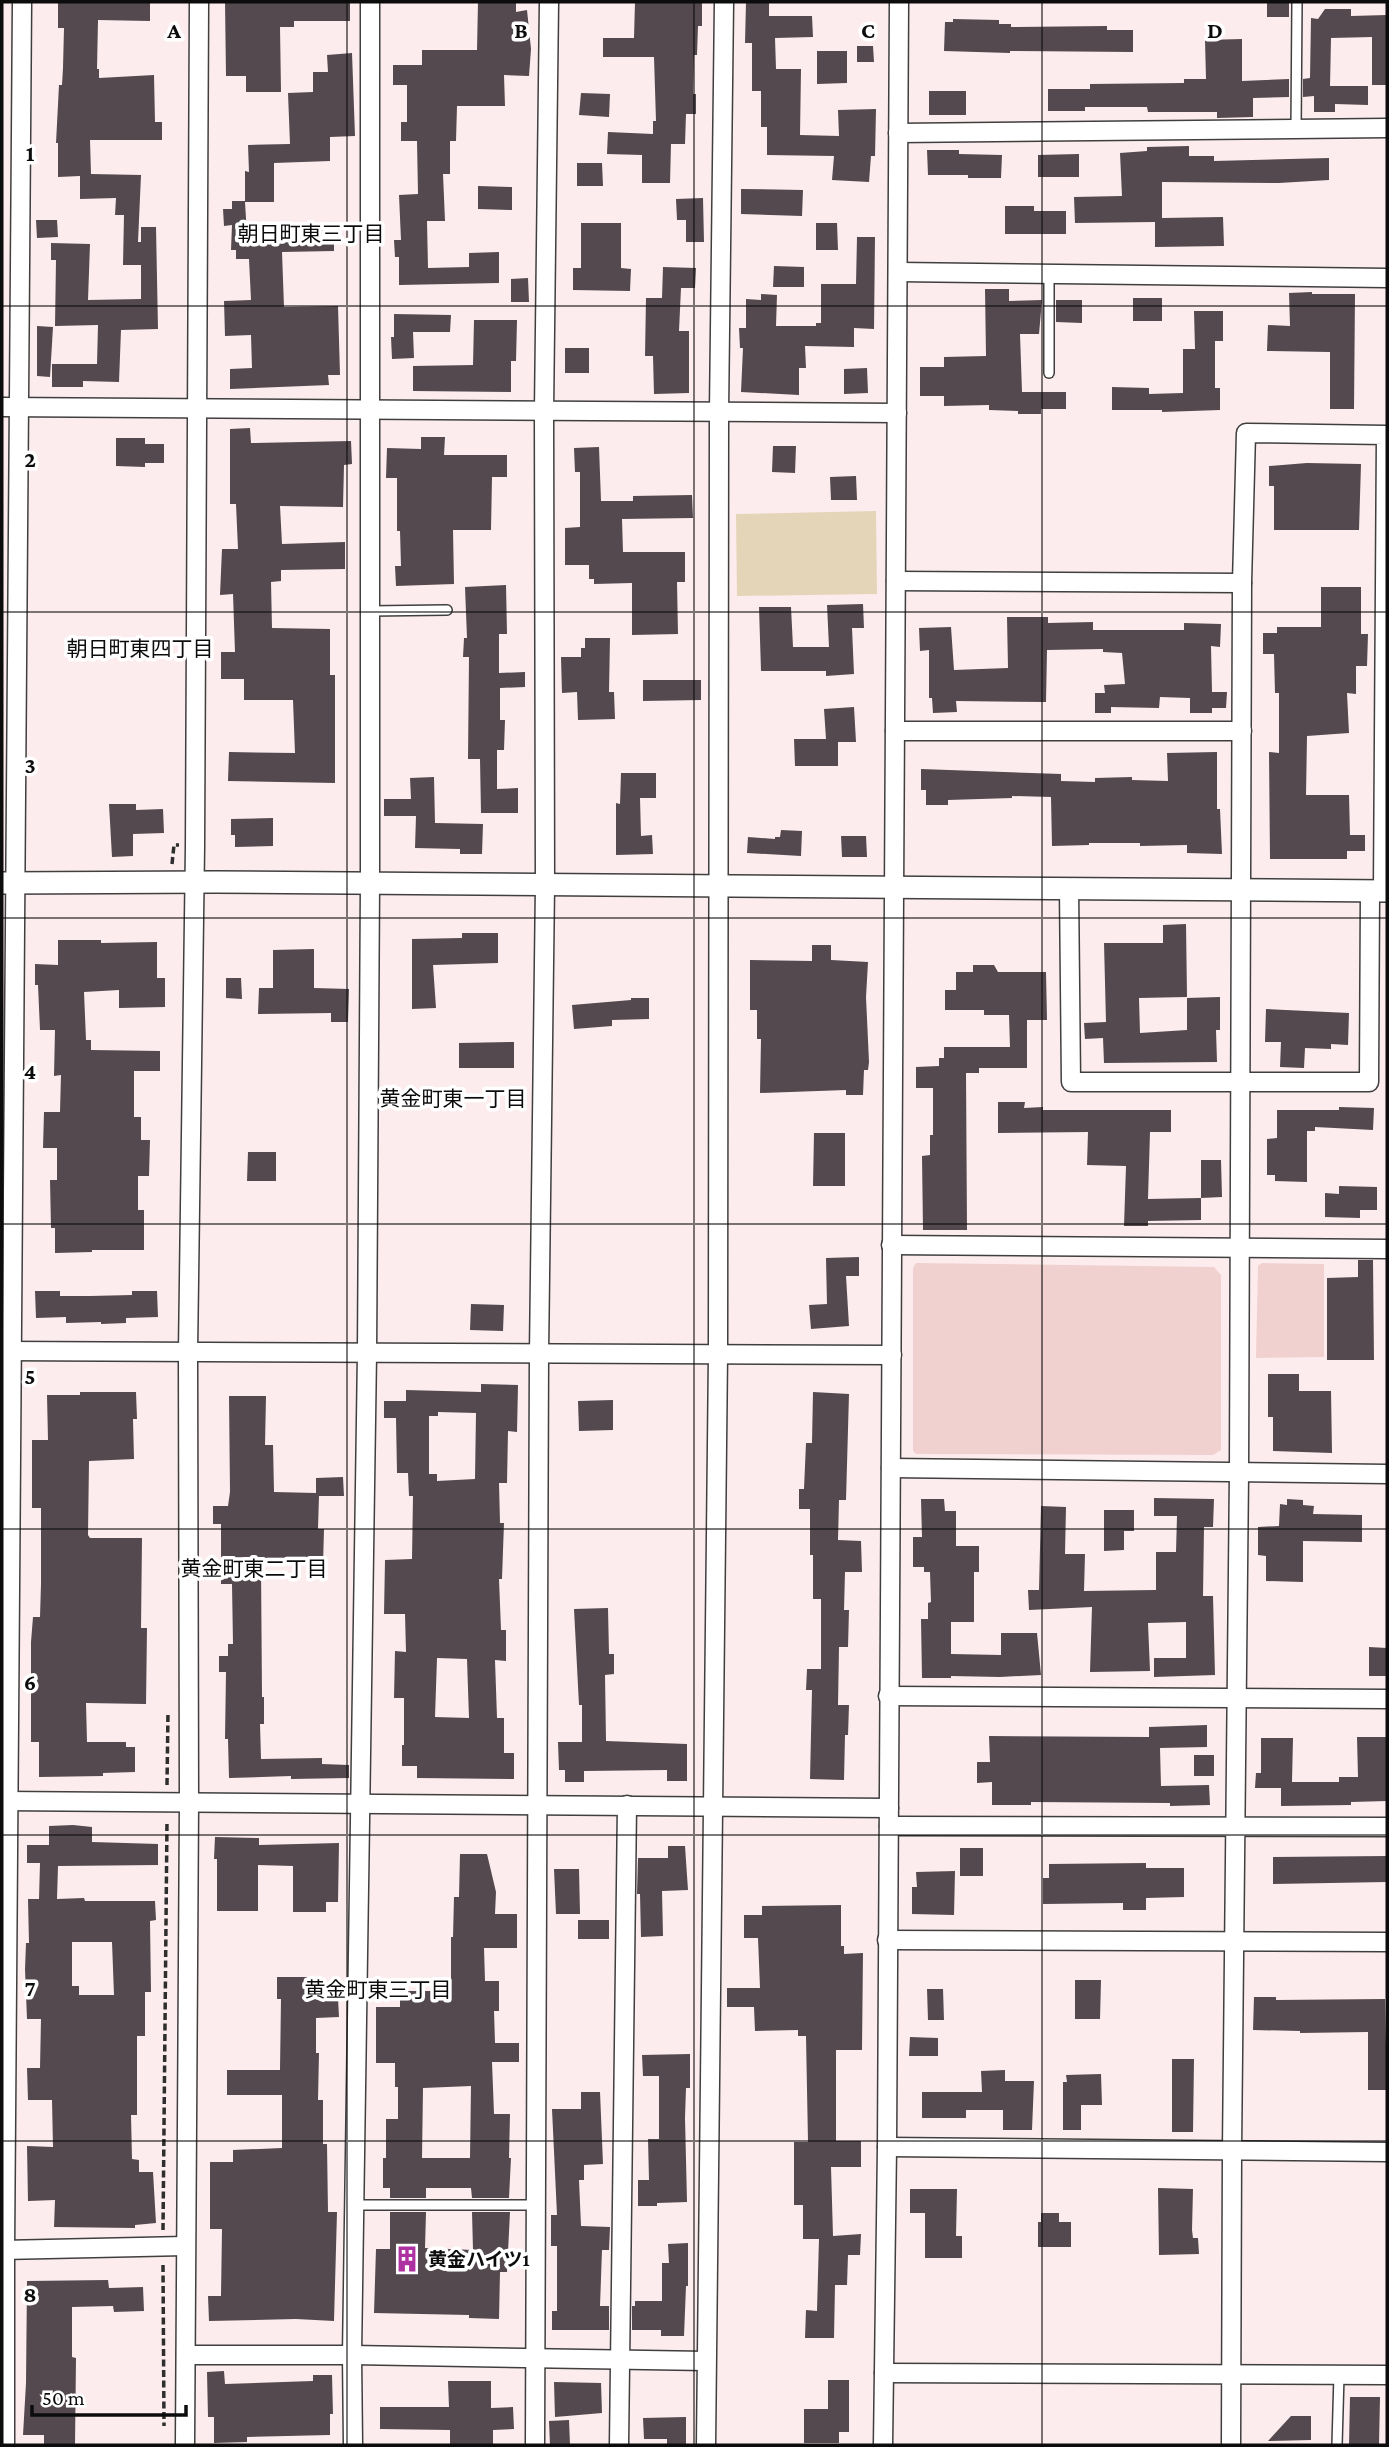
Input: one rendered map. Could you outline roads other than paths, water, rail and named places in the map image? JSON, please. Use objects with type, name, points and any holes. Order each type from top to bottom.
[{"type":"street","points":[[5,2445],[3,2250],[11,407],[22,2]]},
{"type":"street","points":[[185,2445],[189,1803],[188,1352],[200,2]]},
{"type":"street","points":[[353,2445],[352,2355],[367,1353],[370,2]]},
{"type":"street","points":[[535,2445],[539,1354],[545,884],[544,411],[549,2]]},
{"type":"street","points":[[706,2445],[718,1354],[719,412],[724,2]]},
{"type":"street","points":[[883,2445],[899,2]]},
{"type":"street","points":[[898,133],[1387,128]]},
{"type":"street","points":[[898,272],[1387,278]]},
{"type":"street","points":[[11,407],[897,413]]},
{"type":"street","points":[[1069,888],[1070,1082],[1241,1081],[1369,1082],[1380,891],[1386,435],[1246,433],[1242,583],[1242,890],[1241,1081],[1240,1247],[1238,1699],[1231,2445]]},
{"type":"street","points":[[896,581],[1242,583]]},
{"type":"street","points":[[895,731],[1242,731]]},
{"type":"street","points":[[9,883],[545,884],[1380,891]]},
{"type":"street","points":[[891,1245],[1387,1249]]},
{"type":"street","points":[[8,1351],[892,1355]]},
{"type":"street","points":[[891,1468],[1387,1474]]},
{"type":"street","points":[[888,1696],[1387,1699]]},
{"type":"street","points":[[6,1801],[713,1806],[889,1817],[1387,1827]]},
{"type":"street","points":[[619,2445],[626,1805]]},
{"type":"street","points":[[887,1940],[1387,1942]]},
{"type":"street","points":[[887,2147],[1387,2152]]},
{"type":"street","points":[[3,2250],[186,2246]]},
{"type":"street","points":[[186,2355],[706,2361]]},
{"type":"street","points":[[884,2373],[1387,2375]]},
{"type":"lane","points":[[1296,129],[1297,2]]},
{"type":"lane","points":[[1049,274],[1049,373]]},
{"type":"lane","points":[[370,611],[447,610]]},
{"type":"lane","points":[[354,2205],[536,2205]]},
{"type":"lane","points":[[1337,2445],[1339,2375]]},
{"type":"place","name":"黄金ハイツ1","points":[[407,2259]]},
{"type":"district","name":"朝日町東三丁目","points":[[311,234]]},
{"type":"district","name":"朝日町東四丁目","points":[[140,649]]},
{"type":"district","name":"黄金町東一丁目","points":[[453,1099]]},
{"type":"district","name":"黄金町東二丁目","points":[[254,1569]]},
{"type":"district","name":"黄金町東三丁目","points":[[378,1990]]}]
